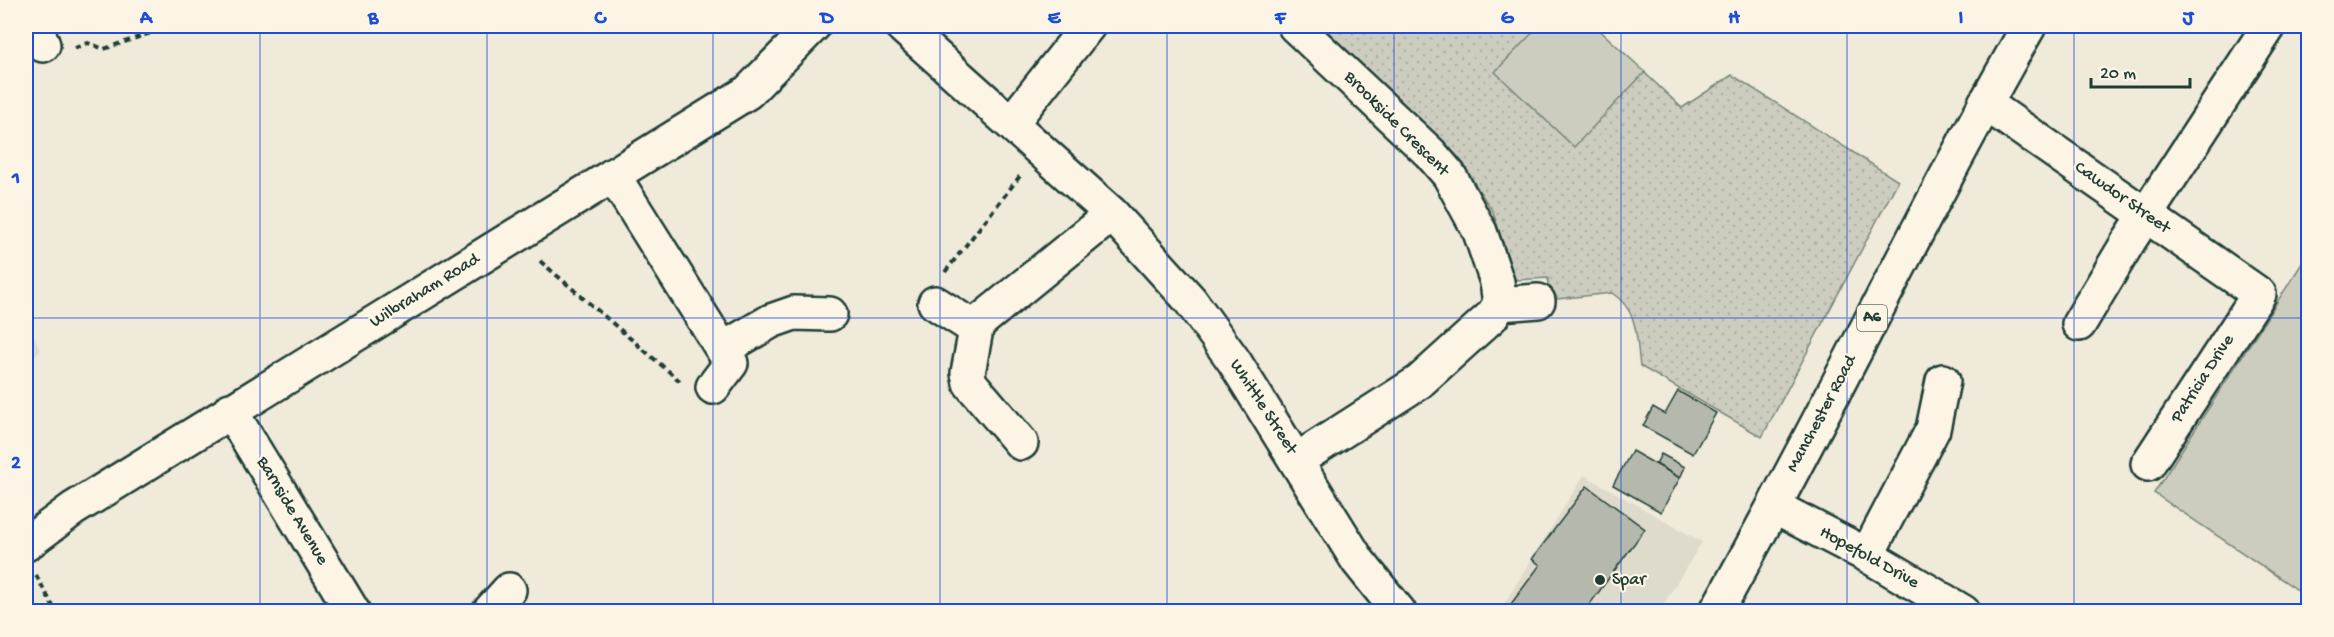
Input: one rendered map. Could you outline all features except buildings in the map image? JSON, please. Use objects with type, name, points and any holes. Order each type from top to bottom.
[{"type":"street","name":"Wilbraham Road","points":[[28,555],[73,509],[747,92],[813,26]]},
{"type":"street","name":"Whittle Street","points":[[902,26],[1012,122],[1112,214],[1190,300],[1234,361],[1358,561],[1400,612]]},
{"type":"street","points":[[1012,122],[1088,26]]},
{"type":"street","name":"Brookside Crescent","points":[[1295,26],[1430,153],[1449,175],[1480,232],[1497,282],[1500,304]]},
{"type":"street","name":"Manchester Road","points":[[1716,612],[1774,507],[1985,103],[2029,26]]},
{"type":"street","points":[[2079,324],[2269,26]]},
{"type":"street","name":"Cawdor Street","points":[[1985,103],[2259,294]]},
{"type":"street","points":[[613,175],[731,363],[713,387]]},
{"type":"street","points":[[935,303],[968,324],[977,324],[1112,214]]},
{"type":"street","name":"Patricia Drive","points":[[2148,464],[2259,294]]},
{"type":"street","points":[[1297,460],[1419,382],[1492,316],[1500,304],[1538,301]]},
{"type":"street","points":[[723,349],[771,321],[794,313],[830,314]]},
{"type":"street","points":[[977,324],[968,373],[970,383],[1021,443]]},
{"type":"street","points":[[1867,555],[1933,429],[1943,381]]},
{"type":"street","name":"Barnside Avenue","points":[[230,410],[353,612]]},
{"type":"street","name":"Hopefold Drive","points":[[1774,507],[1867,555],[1963,612]]},
{"type":"path","points":[[40,35],[48,58],[88,43],[104,49],[171,26]]},
{"type":"path","points":[[935,303],[926,296],[1041,149]]},
{"type":"path","points":[[512,237],[702,400],[713,387]]},
{"type":"path","points":[[28,555],[56,612]]},
{"type":"shaded area","points":[[1320,26],[1595,26],[1682,108],[1732,75],[1898,181],[1762,437],[1640,366],[1637,335],[1632,316],[1621,300],[1612,293],[1548,300],[1548,278],[1515,280],[1493,212],[1457,156]]},
{"type":"shaded area","points":[[1539,26],[1595,26],[1645,72],[1574,147],[1495,72]]},
{"type":"shaded area","points":[[2308,254],[2308,597],[2154,493]]},
{"type":"shaded area","points":[[26,314],[40,351],[26,362]]},
{"type":"shaded area","points":[[1584,475],[1702,542],[1659,611],[1499,612]]},
{"type":"place","name":"Spar","points":[[1600,580]]}]
